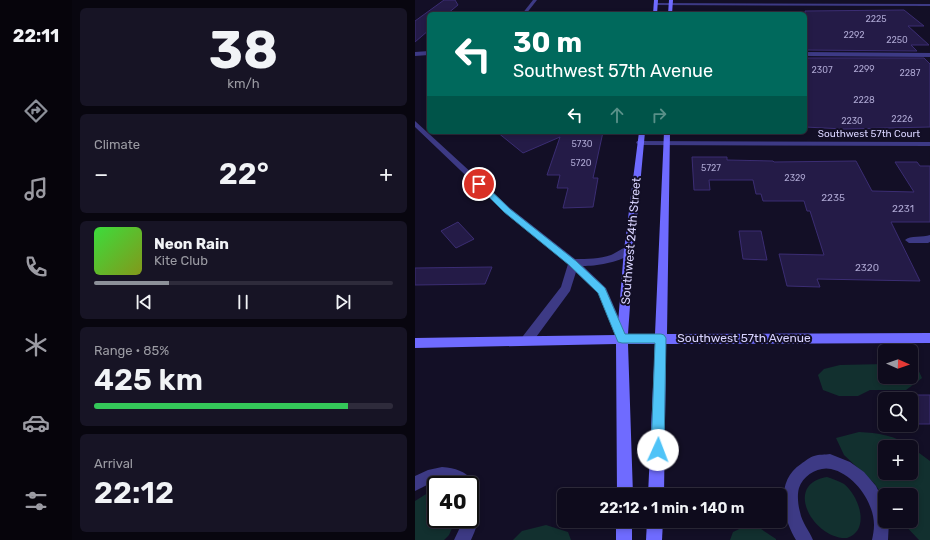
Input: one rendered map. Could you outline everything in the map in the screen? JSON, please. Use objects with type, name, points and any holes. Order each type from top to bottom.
[{"type":"main road","points":[[655,12],[656,2]]},
{"type":"main road","name":"Southwest 24th Street","points":[[625,488],[622,339],[629,250],[642,134]]},
{"type":"main road","points":[[656,488],[667,134]]},
{"type":"main road","name":"Southwest 57th Avenue","points":[[415,343],[661,338],[930,338]]},
{"type":"main road","points":[[624,528],[624,540]]},
{"type":"main road","points":[[654,540],[655,528]]},
{"type":"street","points":[[526,12],[535,0]]},
{"type":"street","points":[[656,2],[930,5]]},
{"type":"street","points":[[415,54],[427,53]]},
{"type":"street","points":[[807,54],[930,55]]},
{"type":"street","points":[[415,123],[427,132]]},
{"type":"street","points":[[416,136],[427,132]]},
{"type":"street","points":[[429,134],[507,210],[573,263],[602,291],[622,339]]},
{"type":"street","name":"Southwest 57th Court","points":[[641,143],[930,144]]},
{"type":"street","points":[[573,263],[602,262],[617,258],[629,250]]},
{"type":"street","points":[[527,340],[566,288],[573,263]]},
{"type":"street","points":[[805,540],[793,519],[790,504],[791,489],[796,477],[805,468],[816,463],[829,462],[843,466],[857,475],[869,487],[877,501],[882,518],[882,534],[880,540]]},
{"type":"street","points":[[430,476],[443,474],[456,476]]},
{"type":"street","points":[[415,484],[427,478]]},
{"type":"street","points":[[462,540],[468,528]]},
{"type":"lane","points":[[909,240],[928,240],[930,238]]},
{"type":"green space","points":[[878,364],[878,384],[914,384],[906,390],[870,390],[858,396],[839,396],[823,390],[818,375],[824,369],[840,365]]},
{"type":"green space","points":[[918,369],[922,378],[918,381]]},
{"type":"green space","points":[[859,432],[880,434],[899,440],[878,440],[878,480],[918,480],[918,452],[930,461],[930,540],[919,540],[908,528],[918,528],[918,488],[878,488],[844,455],[836,438]]},
{"type":"green space","points":[[827,477],[844,484],[854,496],[858,504],[861,521],[859,528],[854,534],[847,538],[835,536],[824,530],[814,521],[808,511],[805,500],[807,490],[814,482]]},
{"type":"green space","points":[[427,494],[427,528],[452,528],[449,535],[444,540],[415,540],[415,501]]},
{"type":"green space","points":[[546,525],[568,532],[571,540],[513,540],[522,531]]},
{"type":"green space","points":[[741,528],[760,528],[776,540],[730,540],[733,532]]},
{"type":"building","points":[[444,0],[455,0],[458,5],[449,12],[427,12]]},
{"type":"building","points":[[904,10],[924,26],[908,26],[929,45],[911,45],[917,51],[807,50],[807,12],[805,11]]},
{"type":"building","points":[[427,12],[427,32],[415,42],[415,21]]},
{"type":"building","points":[[807,58],[924,58],[930,64],[930,127],[844,129],[807,127]]},
{"type":"building","points":[[499,134],[603,134],[593,178],[598,178],[593,207],[563,208],[568,188],[557,188],[560,175],[547,175],[560,137],[523,153]]},
{"type":"building","points":[[692,157],[727,157],[727,160],[774,162],[856,161],[872,191],[914,192],[895,162],[917,162],[920,166],[930,166],[930,222],[891,222],[920,281],[817,279],[820,287],[787,286],[779,254],[824,255],[810,211],[807,211],[804,201],[763,201],[761,194],[756,194],[753,180],[709,180],[710,190],[694,190]]},
{"type":"building","points":[[458,222],[474,239],[456,248],[441,231]]},
{"type":"building","points":[[739,231],[761,231],[767,260],[743,259]]},
{"type":"building","points":[[492,267],[485,284],[415,285],[415,268]]},
{"type":"building","points":[[918,395],[930,395],[930,424],[918,424]]},
{"type":"route","points":[[479,184],[507,210],[573,263],[602,291],[622,339],[661,338],[658,450]]}]
